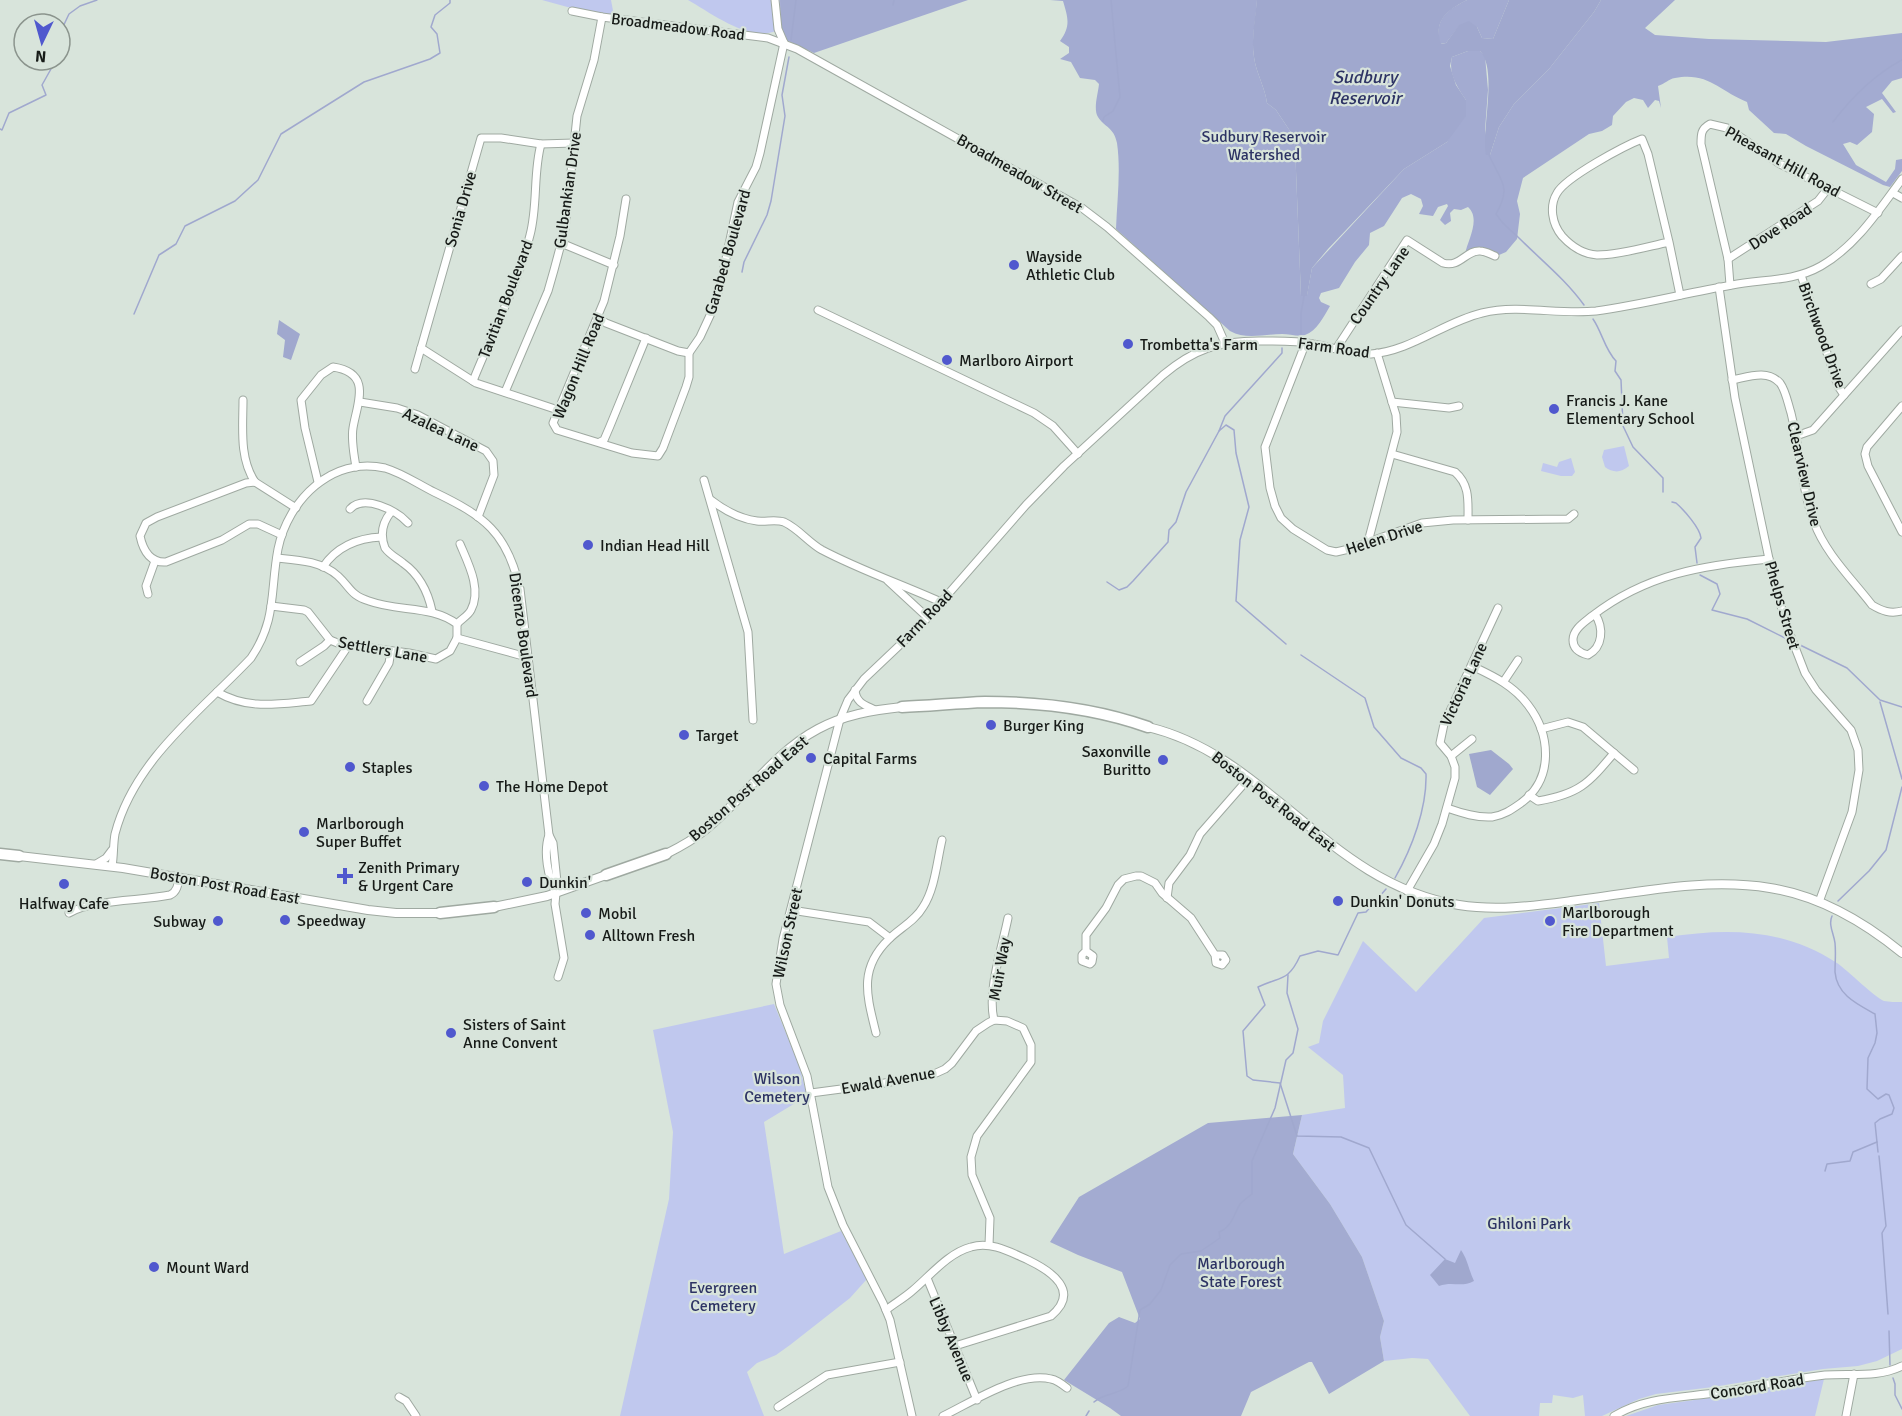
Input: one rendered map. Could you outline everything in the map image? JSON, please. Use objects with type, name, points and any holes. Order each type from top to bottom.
[{"type":"highway","name":"Boston Post Road East","points":[[902,707],[975,703],[1017,704],[1080,711],[1148,727]]},
{"type":"highway","name":"Boston Post Road East","points":[[0,854],[19,856]]},
{"type":"highway","name":"Boston Post Road East","points":[[606,875],[666,854]]},
{"type":"highway","name":"Boston Post Road East","points":[[440,914],[494,907]]},
{"type":"main road","name":"Boston Post Road East","points":[[666,854],[686,844],[711,826],[798,741],[840,719],[875,710],[902,707]]},
{"type":"main road","name":"Boston Post Road East","points":[[1148,727],[1200,746],[1218,756],[1249,778],[1342,854],[1377,877],[1407,891],[1452,904],[1490,909],[1540,906],[1667,889],[1718,885],[1771,888],[1819,902],[1858,921],[1902,952]]},
{"type":"main road","name":"Boston Post Road East","points":[[19,856],[112,866],[373,910],[440,914]]},
{"type":"main road","name":"Boston Post Road East","points":[[494,907],[556,893],[606,875]]},
{"type":"street","points":[[775,0],[778,29],[784,43]]},
{"type":"street","name":"Broadmeadow Road","points":[[572,11],[602,17],[768,38],[784,43]]},
{"type":"street","name":"Gulbankian Drive","points":[[505,392],[548,291],[561,243],[577,117],[594,60],[602,17]]},
{"type":"street","name":"Broadmeadow Street","points":[[784,43],[1082,208],[1107,227],[1209,317],[1217,325],[1225,343]]},
{"type":"street","name":"Garabed Boulevard","points":[[658,456],[689,377],[690,352],[713,309],[738,202],[756,167],[760,153],[784,43]]},
{"type":"street","name":"Pheasant Hill Road","points":[[1730,285],[1728,259],[1701,144],[1703,128],[1710,124],[1727,128],[1773,159],[1878,213]]},
{"type":"street","name":"Sonia Drive","points":[[415,369],[481,138],[501,138],[541,144],[574,143]]},
{"type":"street","points":[[1669,242],[1609,254],[1595,255],[1584,252],[1572,246],[1554,224],[1552,213],[1557,193],[1566,183],[1582,172],[1642,139],[1648,154],[1669,242],[1680,295]]},
{"type":"street","name":"Tavitian Boulevard","points":[[473,381],[530,239],[533,226],[536,161],[541,144]]},
{"type":"street","name":"Farm Road","points":[[840,719],[848,700],[868,675],[927,617],[1026,506],[1078,454],[1179,362],[1197,351],[1225,343],[1280,340],[1306,342],[1363,354],[1377,353],[1403,346],[1461,320],[1491,311],[1512,309],[1585,312],[1730,285],[1801,275],[1830,260],[1878,213],[1902,179]]},
{"type":"street","name":"Dove Road","points":[[1728,259],[1818,201],[1828,188]]},
{"type":"street","points":[[1893,193],[1902,198]]},
{"type":"street","name":"Wagon Hill Road","points":[[626,199],[614,265],[598,318],[553,423],[557,430],[632,453],[658,456]]},
{"type":"street","name":"Country Lane","points":[[1336,349],[1407,240],[1449,265],[1456,264],[1480,251],[1495,256]]},
{"type":"street","points":[[561,243],[614,265]]},
{"type":"street","points":[[1871,284],[1881,279],[1902,256]]},
{"type":"street","name":"Birchwood Drive","points":[[1801,275],[1838,386],[1844,395]]},
{"type":"street","name":"Phelps Street","points":[[1719,287],[1732,380],[1778,593],[1800,663],[1816,690],[1851,730],[1858,750],[1859,770],[1852,812],[1819,902]]},
{"type":"street","points":[[818,310],[1034,413],[1053,426],[1078,454]]},
{"type":"street","points":[[598,318],[678,351],[690,352]]},
{"type":"street","points":[[1796,436],[1812,430],[1902,330]]},
{"type":"street","points":[[600,442],[604,440],[646,338]]},
{"type":"street","name":"Helen Drive","points":[[1306,342],[1265,447],[1275,506],[1281,518],[1293,529],[1327,550],[1336,552],[1422,523],[1568,519],[1574,514]]},
{"type":"street","points":[[421,348],[473,381],[558,410]]},
{"type":"street","points":[[1368,542],[1397,432],[1392,402],[1377,353]]},
{"type":"street","points":[[318,483],[301,407],[304,395],[321,375],[333,367],[345,370],[357,380],[361,394],[352,429],[356,467]]},
{"type":"street","name":"Clearview Drive","points":[[1732,380],[1764,375],[1773,378],[1781,385],[1796,436],[1813,519],[1826,545],[1872,605],[1889,612],[1902,611]]},
{"type":"street","points":[[243,400],[244,456],[249,474],[255,482],[296,508]]},
{"type":"street","name":"Azalea Lane","points":[[360,402],[396,408],[418,415],[486,450],[493,461],[494,475],[478,517]]},
{"type":"street","points":[[1392,402],[1449,408],[1459,406]]},
{"type":"street","points":[[1902,406],[1867,447],[1865,454],[1868,466],[1902,532]]},
{"type":"street","points":[[1392,454],[1455,472],[1462,478],[1467,487],[1468,520]]},
{"type":"street","name":"Dicenzo Boulevard","points":[[112,866],[112,850],[122,815],[149,765],[164,745],[251,658],[260,645],[267,630],[272,606],[282,535],[296,508],[318,483],[335,472],[356,467],[385,468],[478,517],[494,530],[506,547],[515,567],[520,589],[549,835],[546,845],[551,883],[556,893],[555,904],[564,957],[558,976]]},
{"type":"street","points":[[704,480],[748,632],[753,720]]},
{"type":"street","points":[[255,482],[232,488],[148,521],[141,530],[140,536],[144,550],[155,561],[166,562],[222,540],[249,524],[258,524],[282,535]]},
{"type":"street","points":[[711,500],[730,511],[754,520],[781,521],[804,535],[814,546],[941,602]]},
{"type":"street","points":[[350,510],[354,505],[366,503],[402,517],[408,523]]},
{"type":"street","points":[[391,512],[384,524],[382,537],[388,552],[410,569],[424,587],[432,611]]},
{"type":"street","points":[[323,567],[331,556],[345,545],[364,539],[382,537]]},
{"type":"street","points":[[460,544],[474,584],[472,609],[457,624],[457,638],[523,656],[528,663]]},
{"type":"street","points":[[277,558],[304,561],[323,567],[336,575],[348,590],[358,597],[393,608],[432,611],[457,624]]},
{"type":"street","points":[[1595,614],[1600,622],[1599,643],[1594,652],[1588,655],[1582,654],[1576,650],[1573,642],[1575,633],[1595,614],[1624,595],[1685,570],[1769,559]]},
{"type":"street","points":[[148,594],[146,586],[155,561]]},
{"type":"street","points":[[884,577],[905,599],[927,617]]},
{"type":"street","name":"Settlers Lane","points":[[272,606],[308,612],[330,640],[348,646],[436,659],[450,651],[457,638]]},
{"type":"street","name":"Victoria Lane","points":[[1407,891],[1434,844],[1455,778],[1455,767],[1451,756],[1440,743],[1439,737],[1498,608]]},
{"type":"street","points":[[300,662],[330,640]]},
{"type":"street","points":[[217,692],[226,698],[255,706],[311,701],[348,646]]},
{"type":"street","points":[[367,701],[389,663],[391,651]]},
{"type":"street","points":[[1504,681],[1518,660]]},
{"type":"street","points":[[1447,808],[1469,815],[1494,816],[1506,813],[1537,787],[1546,763],[1546,749],[1541,729],[1528,705],[1504,681],[1472,666]]},
{"type":"street","points":[[855,690],[860,702],[875,710]]},
{"type":"street","name":"Wilson Street","points":[[840,719],[782,944],[776,984],[780,1005],[800,1056],[811,1093],[823,1164],[832,1197],[886,1310],[893,1330],[912,1416]]},
{"type":"street","points":[[1541,729],[1559,723],[1576,724],[1590,732],[1634,770]]},
{"type":"street","points":[[1451,756],[1472,739]]},
{"type":"street","points":[[1529,795],[1539,801],[1571,794],[1588,782],[1614,753]]},
{"type":"street","points":[[1167,898],[1169,883],[1190,855],[1200,834],[1249,778]]},
{"type":"street","points":[[876,1033],[867,991],[869,966],[890,938],[924,906],[942,840]]},
{"type":"street","points":[[96,864],[106,858],[112,850]]},
{"type":"street","points":[[1086,951],[1086,935],[1106,908],[1118,885],[1124,879],[1141,876],[1155,883],[1167,898],[1191,918],[1215,955]]},
{"type":"street","points":[[69,913],[75,909],[102,904],[174,894],[179,877]]},
{"type":"street","points":[[1155,883],[1169,883]]},
{"type":"street","points":[[791,910],[869,922],[890,938]]},
{"type":"street","name":"Muir Way","points":[[994,1020],[993,995],[1008,918]]},
{"type":"street","points":[[989,1245],[990,1218],[972,1175],[970,1165],[972,1148],[977,1136],[1025,1071],[1032,1053],[1030,1040],[1023,1028],[1012,1022],[994,1020]]},
{"type":"street","name":"Ewald Avenue","points":[[811,1093],[879,1084],[941,1071],[956,1059],[976,1031],[994,1020]]},
{"type":"street","points":[[886,1310],[950,1258],[972,1246],[989,1245],[1024,1258],[1057,1277],[1063,1289],[1063,1298],[1060,1309],[1051,1316],[955,1346]]},
{"type":"street","name":"Libby Avenue","points":[[927,1278],[977,1400]]},
{"type":"street","points":[[778,1407],[827,1375],[900,1362]]},
{"type":"street","name":"Concord Road","points":[[1614,1416],[1638,1405],[1659,1399],[1702,1395],[1815,1377],[1884,1373],[1902,1366]]},
{"type":"street","points":[[1846,1416],[1854,1374]]},
{"type":"street","points":[[943,1416],[1010,1382],[1041,1377],[1054,1379],[1067,1388]]},
{"type":"street","points":[[399,1397],[406,1401],[416,1416]]},
{"type":"green space","points":[[542,0],[611,0],[614,16],[571,8]]},
{"type":"green space","points":[[688,0],[961,0],[754,33],[730,25]]},
{"type":"green space","points":[[780,0],[968,0],[814,53],[786,40],[781,30]]},
{"type":"green space","name":"Sudbury Reservoir Watershed","points":[[1050,0],[1257,0],[1253,43],[1255,63],[1267,103],[1276,110],[1292,134],[1295,146],[1301,296],[1307,295],[1312,268],[1404,169],[1447,142],[1466,100],[1452,74],[1452,57],[1468,51],[1480,51],[1485,56],[1488,90],[1485,130],[1490,155],[1499,127],[1514,104],[1549,69],[1601,0],[1675,0],[1645,28],[1655,35],[1826,42],[1902,33],[1902,78],[1892,81],[1882,93],[1896,112],[1893,113],[1882,99],[1866,107],[1874,114],[1872,132],[1857,145],[1850,142],[1843,144],[1856,165],[1886,182],[1895,169],[1896,160],[1902,159],[1902,171],[1890,187],[1883,185],[1786,134],[1774,133],[1749,110],[1747,102],[1713,84],[1697,78],[1673,79],[1658,86],[1661,108],[1659,101],[1655,100],[1648,108],[1643,100],[1634,98],[1626,102],[1613,116],[1612,125],[1602,131],[1589,134],[1523,178],[1517,201],[1520,214],[1517,239],[1506,252],[1499,255],[1485,250],[1465,254],[1474,223],[1472,212],[1468,207],[1461,210],[1454,209],[1450,213],[1451,221],[1445,225],[1440,220],[1447,204],[1438,207],[1433,216],[1419,214],[1423,206],[1421,199],[1411,194],[1402,198],[1384,226],[1370,233],[1369,245],[1339,288],[1321,293],[1319,298],[1321,302],[1330,306],[1313,330],[1303,336],[1236,334],[1116,229],[1119,164],[1116,138],[1097,114],[1099,84],[1095,80],[1080,78],[1071,62],[1060,59],[1069,53],[1069,47],[1060,41],[1066,31],[1067,17],[1063,1]]},
{"type":"green space","points":[[1467,0],[1509,0],[1493,39],[1482,38],[1477,27],[1459,26],[1446,43],[1440,44],[1439,28],[1444,16]]},
{"type":"green space","points":[[1624,446],[1629,466],[1617,471],[1605,467],[1602,457],[1604,450]]},
{"type":"green space","points":[[1571,458],[1575,472],[1572,476],[1541,471],[1543,463],[1557,467],[1559,462]]},
{"type":"green space","name":"Ghiloni Park","points":[[1599,903],[1606,966],[1669,958],[1667,937],[1712,932],[1755,933],[1776,937],[1817,951],[1837,963],[1880,999],[1902,1002],[1902,1349],[1877,1361],[1858,1366],[1823,1369],[1656,1394],[1602,1416],[1585,1416],[1583,1395],[1573,1398],[1553,1395],[1552,1403],[1540,1403],[1539,1416],[1470,1416],[1428,1359],[1384,1361],[1380,1337],[1384,1321],[1362,1257],[1330,1204],[1293,1154],[1302,1115],[1345,1108],[1343,1075],[1308,1047],[1319,1043],[1323,1021],[1363,941],[1416,992],[1484,918]]},
{"type":"green space","name":"Evergreen Cemetery","points":[[774,1004],[799,1065],[807,1096],[764,1122],[784,1254],[841,1231],[867,1279],[850,1298],[790,1345],[776,1355],[757,1363],[747,1372],[764,1416],[620,1416],[669,1199],[673,1132],[653,1030]]},
{"type":"green space","name":"Marlborough State Forest","points":[[1302,1115],[1293,1154],[1330,1204],[1362,1257],[1384,1321],[1380,1337],[1384,1361],[1329,1394],[1312,1362],[1309,1362],[1251,1392],[1241,1416],[1121,1416],[1064,1380],[1109,1323],[1119,1317],[1135,1323],[1140,1319],[1122,1272],[1050,1242],[1079,1197],[1208,1123]]},
{"type":"green space","points":[[1824,1379],[1815,1416],[1626,1416],[1658,1405]]},
{"type":"water","name":"Sudbury Reservoir","points":[[1257,0],[1467,0],[1448,12],[1441,22],[1439,36],[1441,44],[1446,43],[1459,25],[1469,21],[1477,27],[1482,38],[1493,39],[1509,0],[1601,0],[1549,69],[1514,104],[1499,127],[1490,155],[1486,155],[1485,144],[1488,72],[1485,60],[1480,51],[1468,51],[1452,57],[1450,66],[1456,85],[1466,100],[1466,116],[1447,142],[1404,169],[1328,249],[1312,268],[1307,296],[1301,296],[1295,146],[1292,134],[1276,110],[1267,103],[1255,63],[1253,36]]},
{"type":"water","points":[[279,320],[300,334],[291,360],[283,357],[285,340],[277,334]]},
{"type":"water","points":[[1491,750],[1513,769],[1490,795],[1477,787],[1469,754]]},
{"type":"water","points":[[1461,1250],[1474,1281],[1439,1286],[1430,1275],[1445,1259],[1455,1263]]},
{"type":"waterway","points":[[72,12],[80,6],[97,0]]},
{"type":"waterway","points":[[134,314],[159,255],[176,244],[185,226],[235,201],[258,180],[281,134],[364,82],[430,59],[440,53],[437,34],[431,27],[435,15],[450,3],[450,0]]},
{"type":"waterway","points":[[791,40],[796,0]]},
{"type":"waterway","points":[[893,5],[894,0]]},
{"type":"waterway","points":[[1103,121],[1104,117],[1113,111],[1120,97],[1111,0]]},
{"type":"waterway","points":[[742,272],[744,262],[767,215],[771,201],[785,116],[782,95],[789,57]]},
{"type":"waterway","points":[[1833,122],[1864,87],[1882,72],[1902,60]]},
{"type":"waterway","points":[[0,129],[2,130],[9,113],[46,95],[42,85],[49,72]]},
{"type":"waterway","points":[[1489,155],[1501,178],[1504,190],[1501,205],[1496,214],[1561,278],[1584,305]]},
{"type":"waterway","points":[[1301,334],[1304,296]]},
{"type":"waterway","points":[[1593,319],[1609,352],[1616,361],[1615,371],[1621,380],[1623,426],[1633,447],[1663,478],[1663,492]]},
{"type":"waterway","points":[[1282,348],[1282,353],[1225,416],[1219,431],[1226,425],[1234,430],[1236,453],[1249,507],[1240,540],[1236,601],[1286,644]]},
{"type":"waterway","points":[[1107,582],[1119,590],[1127,587],[1168,542],[1169,530],[1176,522],[1186,492],[1219,431]]},
{"type":"waterway","points":[[1672,502],[1676,503],[1695,524],[1700,534],[1701,538],[1695,547],[1697,563]]},
{"type":"waterway","points":[[1700,575],[1717,584],[1720,594],[1712,610],[1747,619],[1785,638]]},
{"type":"waterway","points":[[1798,644],[1847,668],[1880,700],[1902,707]]},
{"type":"waterway","points":[[1301,655],[1365,698],[1374,727],[1401,758],[1421,768],[1426,774],[1424,800],[1417,828],[1395,878]]},
{"type":"waterway","points":[[1880,702],[1902,779]]},
{"type":"waterway","points":[[1838,901],[1869,871],[1886,850],[1902,787]]},
{"type":"waterway","points":[[1386,889],[1366,912],[1358,913],[1338,955],[1318,951],[1300,956],[1288,974],[1258,987],[1265,1005],[1243,1031],[1247,1076],[1253,1080],[1280,1083],[1297,1136],[1341,1137],[1369,1148],[1406,1225],[1445,1259]]},
{"type":"waterway","points":[[1832,916],[1835,972],[1840,987],[1849,998],[1875,1014],[1877,1033],[1868,1058],[1867,1089],[1878,1099],[1886,1094],[1889,1095],[1894,1108],[1892,1114],[1875,1123],[1878,1152]]},
{"type":"waterway","points":[[1094,1402],[1128,1386],[1140,1310],[1150,1304],[1161,1290],[1170,1265],[1181,1254],[1201,1251],[1220,1238],[1219,1232],[1227,1227],[1240,1204],[1252,1194],[1252,1161],[1275,1108],[1286,1060],[1293,1053],[1298,1029],[1287,993],[1288,975]]},
{"type":"waterway","points":[[1825,1171],[1827,1164],[1850,1161],[1853,1152],[1877,1142]]},
{"type":"waterway","points":[[1879,1156],[1886,1226],[1882,1233],[1888,1314]]},
{"type":"waterway","points":[[1889,1331],[1890,1365]]},
{"type":"waterway","points":[[1893,1378],[1895,1395],[1902,1409]]},
{"type":"waterway","points":[[1086,1416],[1089,1411]]},
{"type":"place","name":"Wayside Athletic Club","points":[[1014,265]]},
{"type":"place","name":"Trombetta's Farm","points":[[1128,344]]},
{"type":"place","name":"Marlboro Airport","points":[[947,360]]},
{"type":"place","name":"Francis J. Kane Elementary School","points":[[1554,409]]},
{"type":"place","name":"Indian Head Hill","points":[[588,545]]},
{"type":"place","name":"Burger King","points":[[991,725]]},
{"type":"place","name":"Target","points":[[684,735]]},
{"type":"place","name":"Capital Farms","points":[[811,758]]},
{"type":"place","name":"Saxonville Buritto","points":[[1163,760]]},
{"type":"place","name":"Staples","points":[[350,767]]},
{"type":"place","name":"The Home Depot","points":[[484,786]]},
{"type":"place","name":"Marlborough Super Buffet","points":[[304,832]]},
{"type":"place","name":"Zenith Primary & Urgent Care","points":[[345,876]]},
{"type":"place","name":"Dunkin'","points":[[527,882]]},
{"type":"place","name":"Halfway Cafe","points":[[64,884]]},
{"type":"place","name":"Dunkin' Donuts","points":[[1338,901]]},
{"type":"place","name":"Mobil","points":[[586,913]]},
{"type":"place","name":"Speedway","points":[[285,920]]},
{"type":"place","name":"Subway","points":[[218,921]]},
{"type":"place","name":"Marlborough Fire Department","points":[[1550,921]]},
{"type":"place","name":"Alltown Fresh","points":[[590,935]]},
{"type":"place","name":"Sisters of Saint Anne Convent","points":[[451,1033]]},
{"type":"place","name":"Mount Ward","points":[[154,1267]]},
{"type":"park label","name":"Wilson Cemetery","points":[[777,1087]]}]
